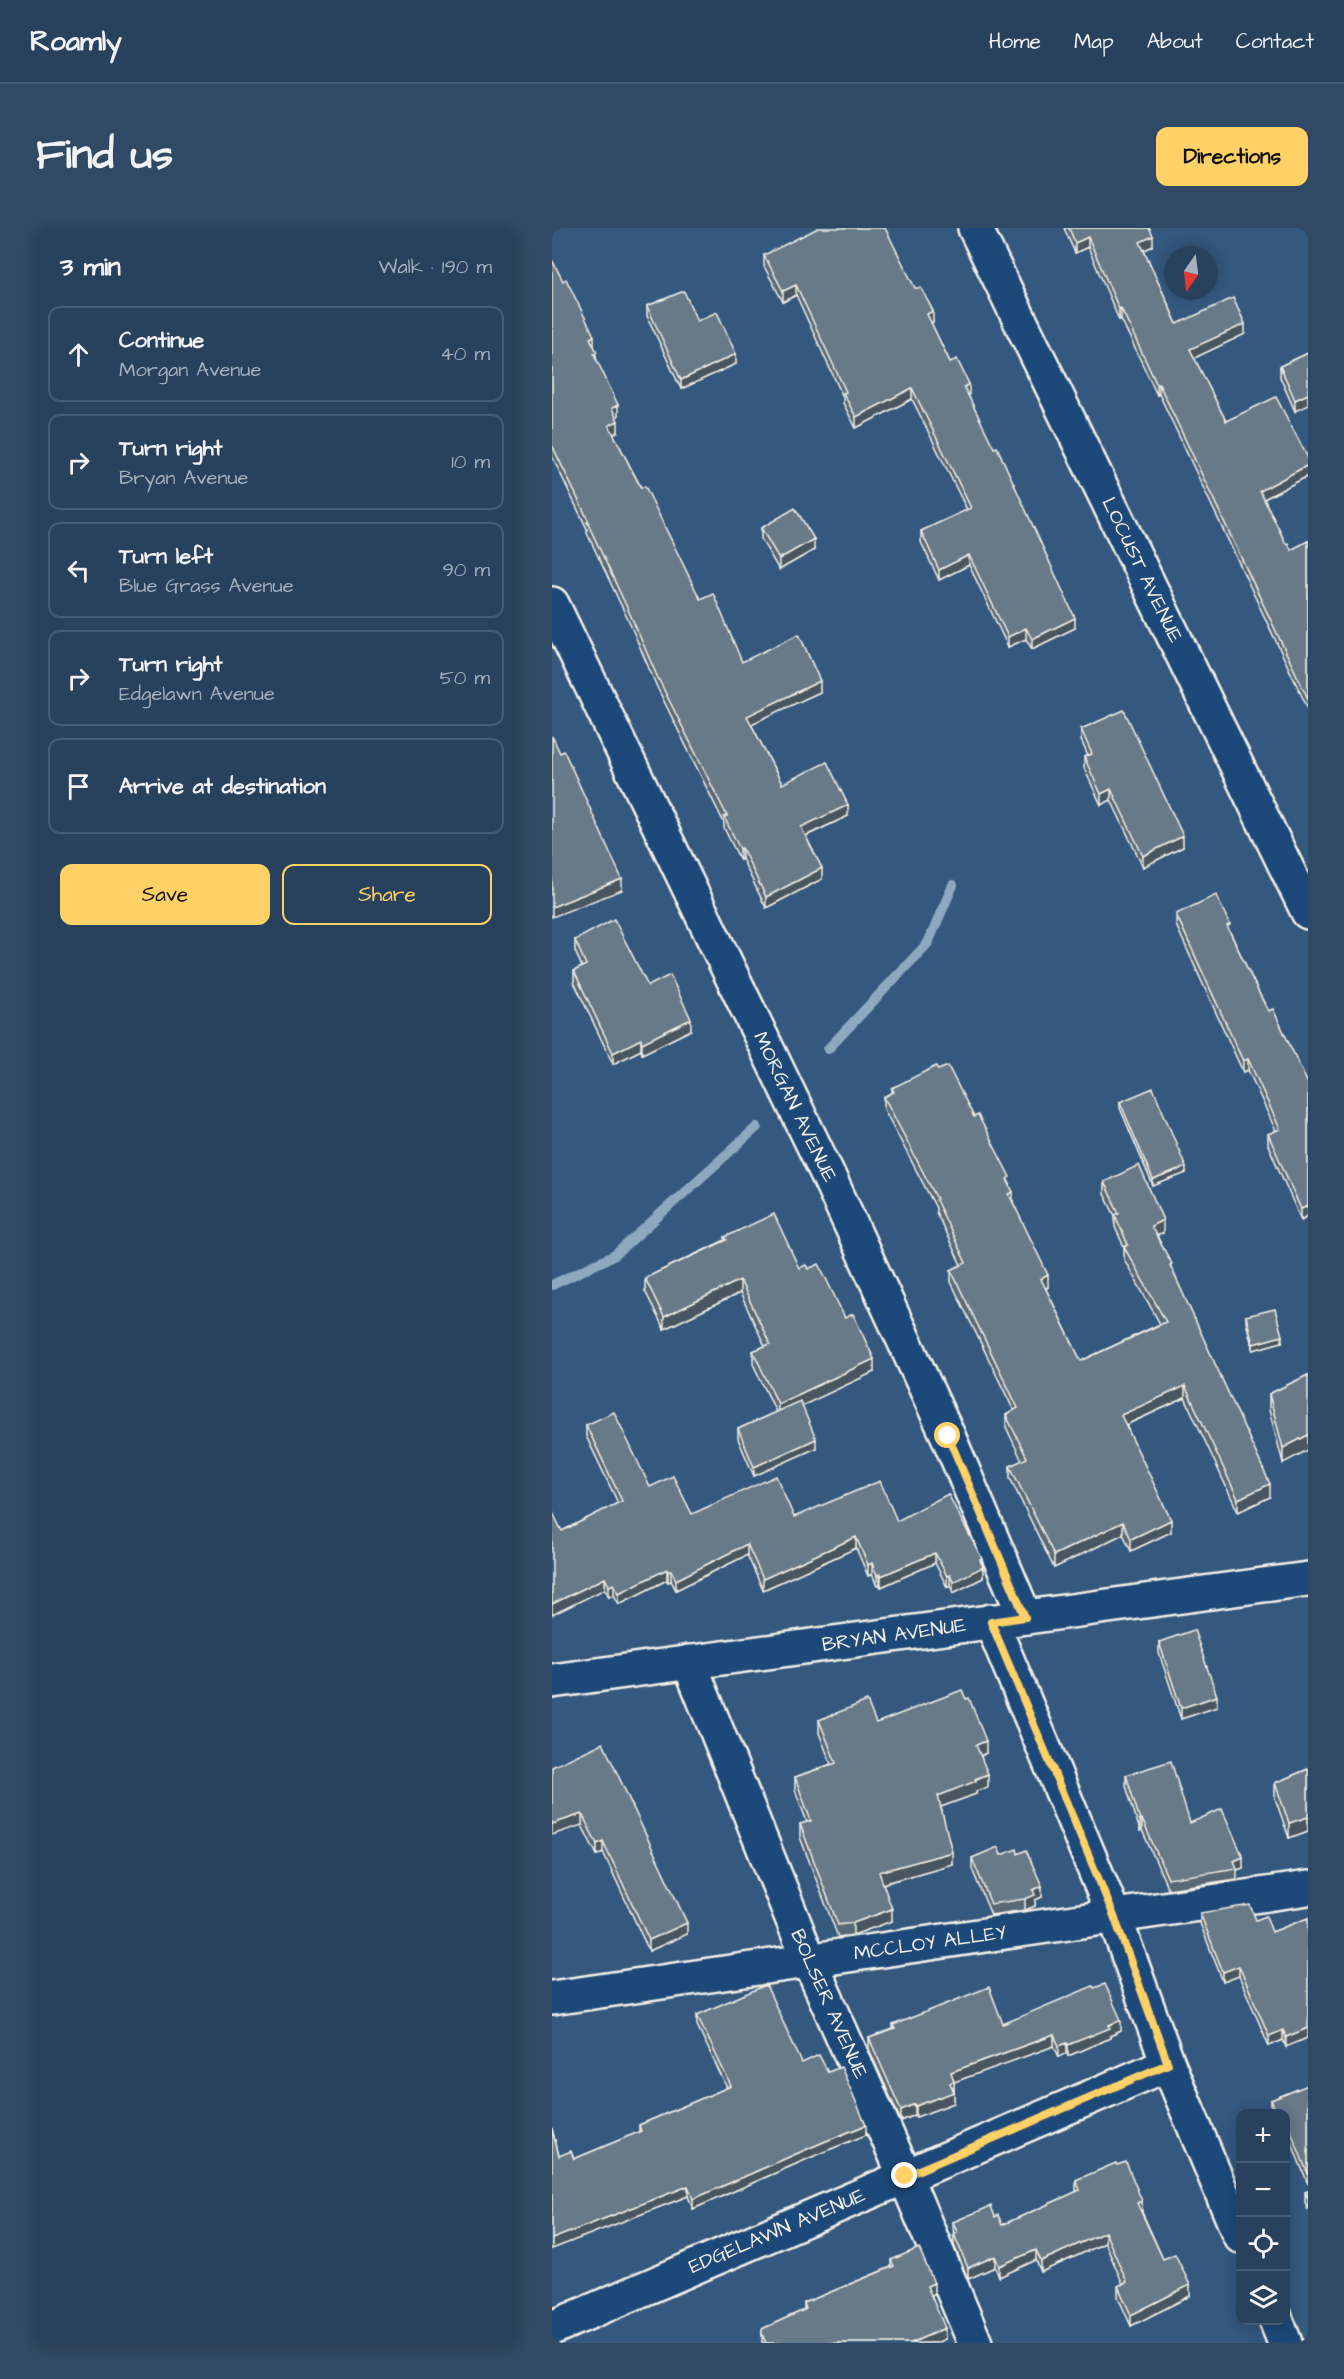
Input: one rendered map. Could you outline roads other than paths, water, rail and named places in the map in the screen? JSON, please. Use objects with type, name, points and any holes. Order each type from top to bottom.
[{"type":"street","name":"LOCUST AVENUE","points":[[975,228],[1308,912]]},
{"type":"street","name":"MORGAN AVENUE","points":[[552,604],[827,1173],[948,1436],[1025,1617]]},
{"type":"street","name":"BRYAN AVENUE","points":[[552,1681],[1308,1579]]},
{"type":"street","points":[[991,1622],[1114,1916],[1168,2064],[1236,2226]]},
{"type":"street","name":"BOLSER AVENUE","points":[[688,1662],[809,1960],[905,2176],[975,2343]]},
{"type":"street","name":"MCCLOY ALLEY","points":[[552,1998],[1308,1888]]},
{"type":"street","name":"EDGELAWN AVENUE","points":[[552,2328],[1168,2064]]},
{"type":"street","points":[[1278,2325],[1286,2343]]},
{"type":"waterway","points":[[828,1049],[928,943],[953,885]]},
{"type":"waterway","points":[[552,1285],[615,1255],[757,1127]]}]
